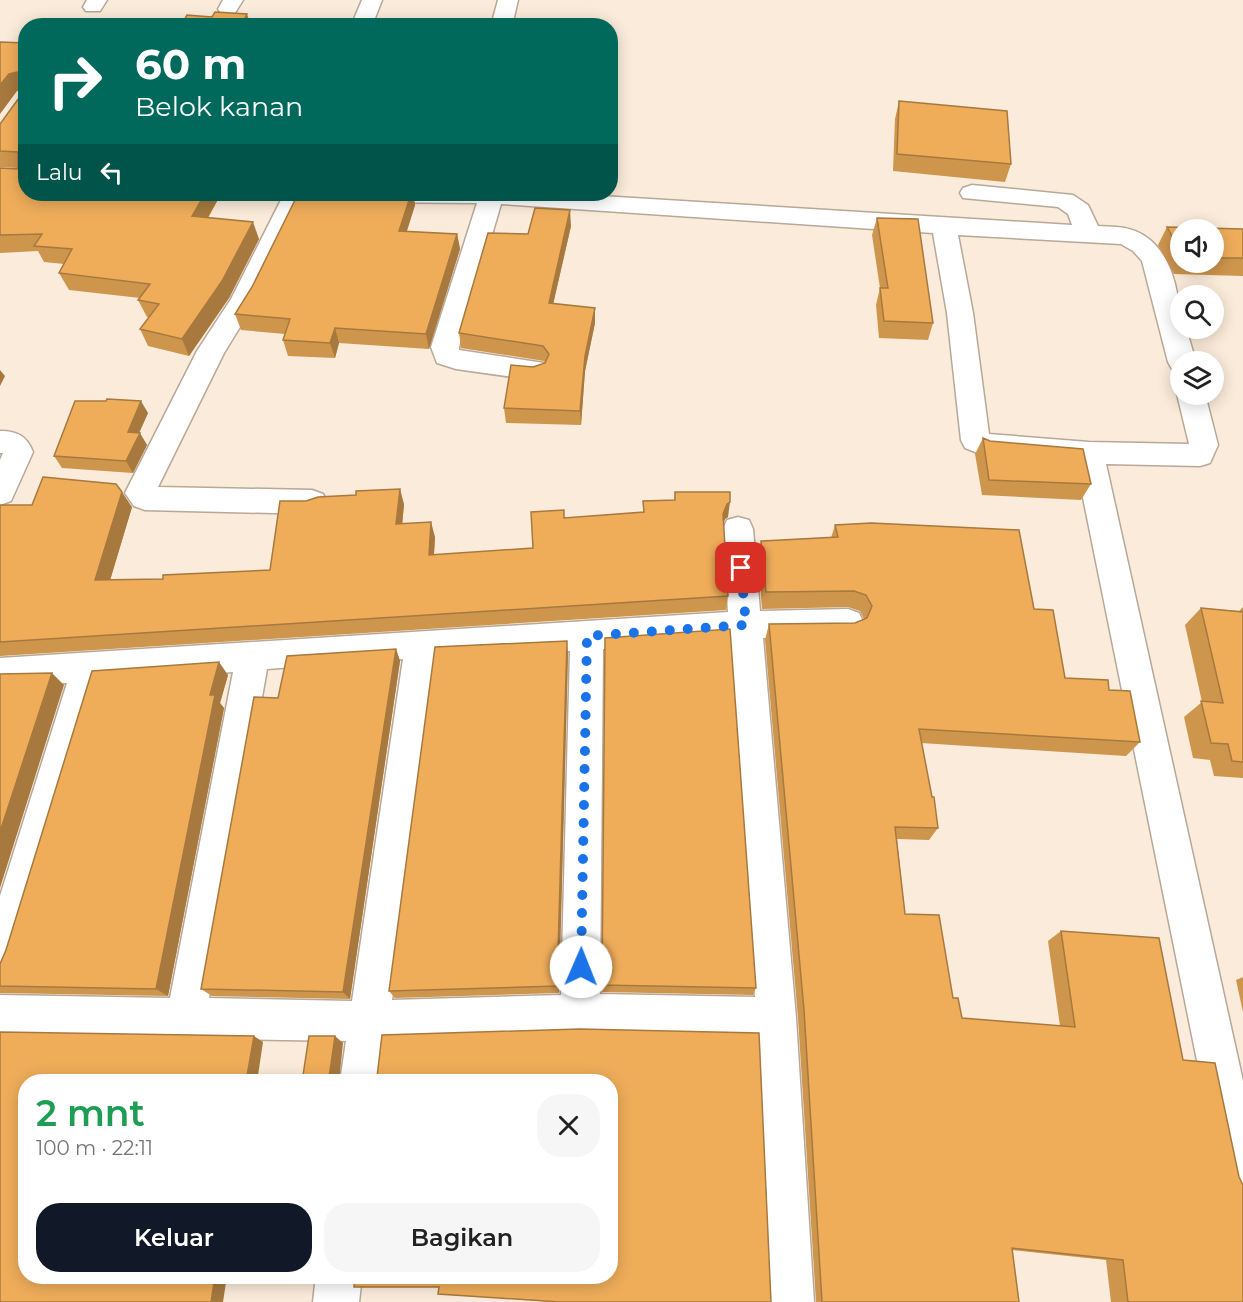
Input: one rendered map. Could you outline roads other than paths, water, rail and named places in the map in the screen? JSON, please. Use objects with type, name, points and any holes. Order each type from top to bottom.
[{"type":"street","points":[[364,18],[372,0]]},
{"type":"street","points":[[503,18],[508,0]]},
{"type":"street","points":[[972,192],[1064,200],[1078,210],[1088,234]]},
{"type":"street","points":[[293,201],[243,301],[130,486],[145,498],[312,502]]},
{"type":"street","points":[[489,201],[445,347],[447,356],[534,370]]},
{"type":"street","points":[[566,201],[1125,236],[1139,242],[1150,252],[1155,261],[1179,351]]},
{"type":"street","points":[[944,226],[960,313],[975,440],[983,444],[1089,453],[1200,455],[1204,445],[1194,405]]},
{"type":"street","points":[[0,442],[10,442],[16,446],[18,452],[0,493]]},
{"type":"street","points":[[1089,453],[1243,1179]]},
{"type":"street","points":[[738,529],[776,1018],[791,1302]]},
{"type":"street","points":[[0,672],[746,625],[848,623]]},
{"type":"street","points":[[580,1014],[587,636]]},
{"type":"street","points":[[362,1074],[422,644]]},
{"type":"street","points":[[186,1016],[253,656]]},
{"type":"street","points":[[0,957],[89,668]]},
{"type":"street","points":[[0,1015],[186,1016],[368,1021],[580,1014],[776,1018]]},
{"type":"street","points":[[336,1302],[338,1284]]}]
